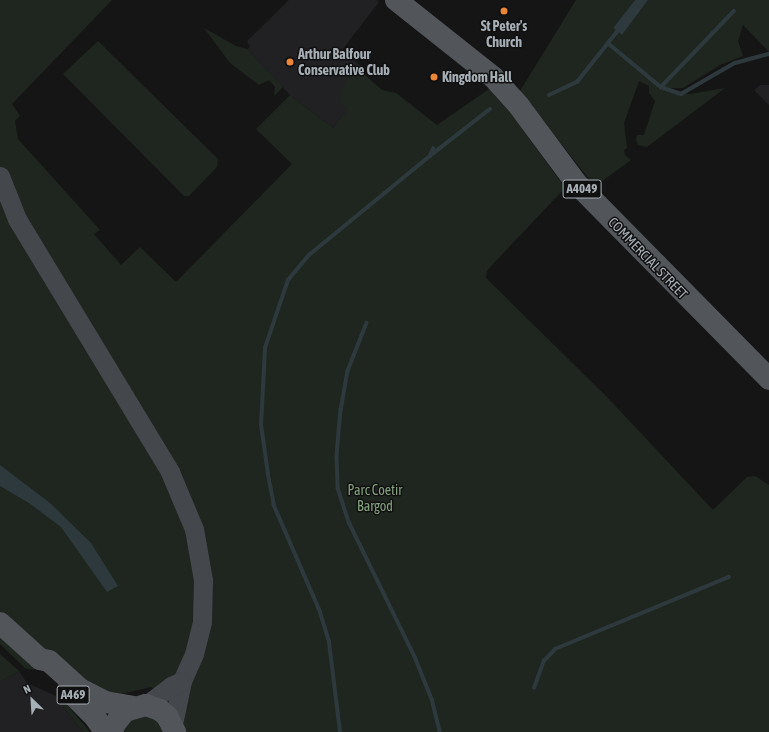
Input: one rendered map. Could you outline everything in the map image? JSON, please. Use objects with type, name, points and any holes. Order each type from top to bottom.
[{"type":"main road","name":"COMMERCIAL STREET","points":[[396,0],[466,54],[497,82],[577,184],[769,379]]},
{"type":"main road","name":"A469","points":[[0,623],[40,659],[43,667],[95,717],[105,732]]},
{"type":"main road","name":"A469","points":[[40,659],[48,661],[95,698],[105,702],[160,710],[174,728]]},
{"type":"main road","points":[[112,732],[120,716],[139,706]]},
{"type":"street","points":[[0,176],[17,219],[155,446],[187,511],[199,553],[204,594],[202,622],[194,654],[182,681],[174,728]]},
{"type":"street","points":[[139,706],[171,686],[182,681]]},
{"type":"shaded area","points":[[289,0],[377,0],[379,2],[342,50],[361,66],[346,82],[347,109],[333,128],[290,95],[247,49],[250,47],[247,41]]},
{"type":"shaded area","points":[[635,0],[648,0],[622,35],[613,28]]},
{"type":"shaded area","points":[[760,85],[769,85],[769,105],[754,90]]},
{"type":"shaded area","points":[[0,465],[50,503],[91,543],[118,586],[107,592],[61,527],[29,503],[0,486]]},
{"type":"shaded area","points":[[19,671],[27,683],[54,695],[83,732],[0,732],[0,682]]},
{"type":"green space","name":"Parc Coetir Bargod","points":[[0,0],[112,0],[12,104],[20,116],[15,121],[18,139],[100,230],[94,234],[121,265],[140,247],[176,282],[292,164],[256,129],[290,95],[333,128],[347,109],[339,101],[346,81],[361,66],[365,75],[382,90],[396,93],[437,125],[489,89],[513,116],[565,188],[492,265],[487,271],[486,278],[606,396],[713,510],[747,477],[755,476],[769,485],[769,732],[185,732],[182,709],[151,687],[117,695],[102,692],[43,651],[0,611]]},
{"type":"green space","points":[[576,0],[635,0],[613,28],[622,35],[648,0],[769,0],[769,52],[743,25],[738,41],[743,56],[720,65],[683,88],[657,88],[689,94],[725,88],[647,147],[638,145],[636,140],[637,135],[644,135],[655,101],[649,93],[649,86],[639,81],[624,123],[627,148],[624,150],[625,155],[631,160],[601,182],[592,183],[520,91]]},
{"type":"green space","points":[[204,28],[236,46],[247,49],[283,87],[274,96],[275,87],[269,80],[259,85],[230,63]]},
{"type":"green space","points":[[98,41],[218,159],[217,167],[189,196],[184,196],[63,74]]},
{"type":"green space","points":[[0,632],[41,670],[26,669],[0,644]]},
{"type":"green space","points":[[0,654],[19,671],[0,682]]},
{"type":"green space","points":[[54,695],[62,699],[90,732],[83,732]]},
{"type":"green space","points":[[148,712],[168,732],[119,732],[123,723]]},
{"type":"waterway","points":[[661,87],[734,11]]},
{"type":"waterway","points":[[549,95],[577,82],[620,28]]},
{"type":"waterway","points":[[608,43],[661,87],[681,94],[735,63],[769,54]]},
{"type":"waterway","points":[[430,156],[490,109]]},
{"type":"waterway","points":[[340,732],[329,642],[320,612],[274,506],[261,425],[265,348],[288,280],[309,255],[430,156],[433,149]]},
{"type":"waterway","points":[[367,323],[348,371],[341,409],[337,456],[338,488],[349,522],[415,657],[432,699],[440,732]]},
{"type":"waterway","points":[[534,688],[544,661],[555,649],[729,577]]},
{"type":"place","name":"St Peter's Church","points":[[504,11]]},
{"type":"place","name":"Arthur Balfour Conservative Club","points":[[290,62]]},
{"type":"place","name":"Kingdom Hall","points":[[434,77]]}]
